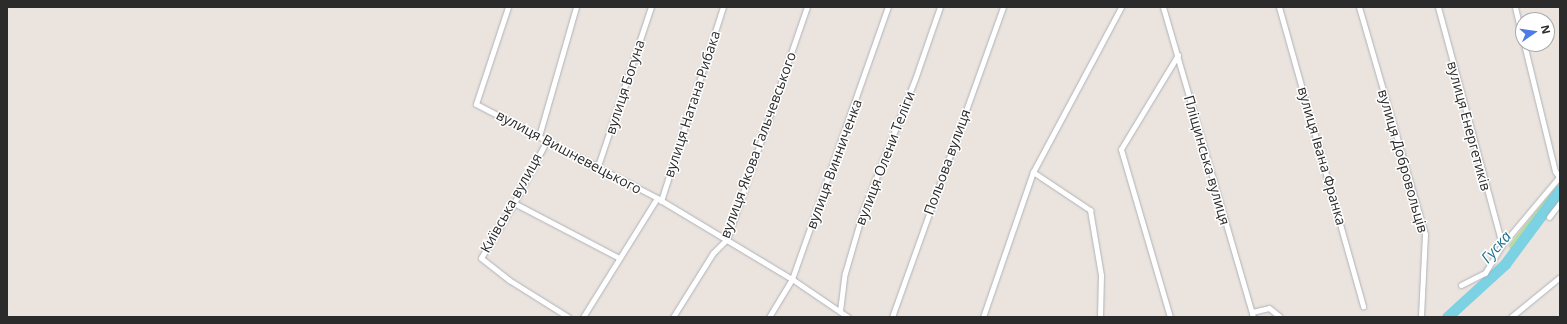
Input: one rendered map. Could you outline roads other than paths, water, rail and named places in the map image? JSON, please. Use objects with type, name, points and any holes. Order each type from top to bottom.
[{"type":"street","name":"вулиця Вишневецького","points":[[508,7],[476,104],[598,166],[659,200],[727,239],[848,317]]},
{"type":"street","name":"Київська вулиця","points":[[539,136],[576,7]]},
{"type":"street","name":"вулиця Богуна","points":[[598,166],[652,7]]},
{"type":"street","name":"вулиця Натана Рибака","points":[[583,317],[619,258],[659,200],[723,7]]},
{"type":"street","name":"вулиця Якова Гальчевського","points":[[673,317],[713,253],[727,239],[807,7]]},
{"type":"street","name":"вулиця Винниченка","points":[[770,317],[792,280],[888,7]]},
{"type":"street","name":"вулиця Олени Теліги","points":[[840,311],[845,272],[863,211],[915,79],[940,7]]},
{"type":"street","name":"Польова вулиця","points":[[892,317],[1003,7]]},
{"type":"street","points":[[983,317],[1033,172],[1121,7]]},
{"type":"street","name":"Пліщинська вулиця","points":[[1163,7],[1178,55],[1205,158],[1252,314],[1269,308],[1280,317]]},
{"type":"street","name":"вулиця Івана Франка","points":[[1279,7],[1364,306]]},
{"type":"street","name":"вулиця Добровольців","points":[[1359,7],[1425,234],[1421,317]]},
{"type":"street","name":"вулиця Енергетиків","points":[[1438,7],[1502,245]]},
{"type":"street","points":[[1461,286],[1485,273],[1502,245],[1559,177],[1555,171],[1526,52]]},
{"type":"street","points":[[1170,317],[1120,149],[1178,55]]},
{"type":"street","name":"Київська вулиця","points":[[547,140],[514,203],[481,258],[509,280],[568,317]]},
{"type":"street","points":[[1033,172],[1090,210],[1101,275],[1100,317]]},
{"type":"street","points":[[514,203],[619,258]]},
{"type":"street","points":[[1549,217],[1560,203]]},
{"type":"street","points":[[1513,316],[1560,277]]},
{"type":"waterway","name":"Гуска","points":[[1447,317],[1505,264],[1560,190]]}]
